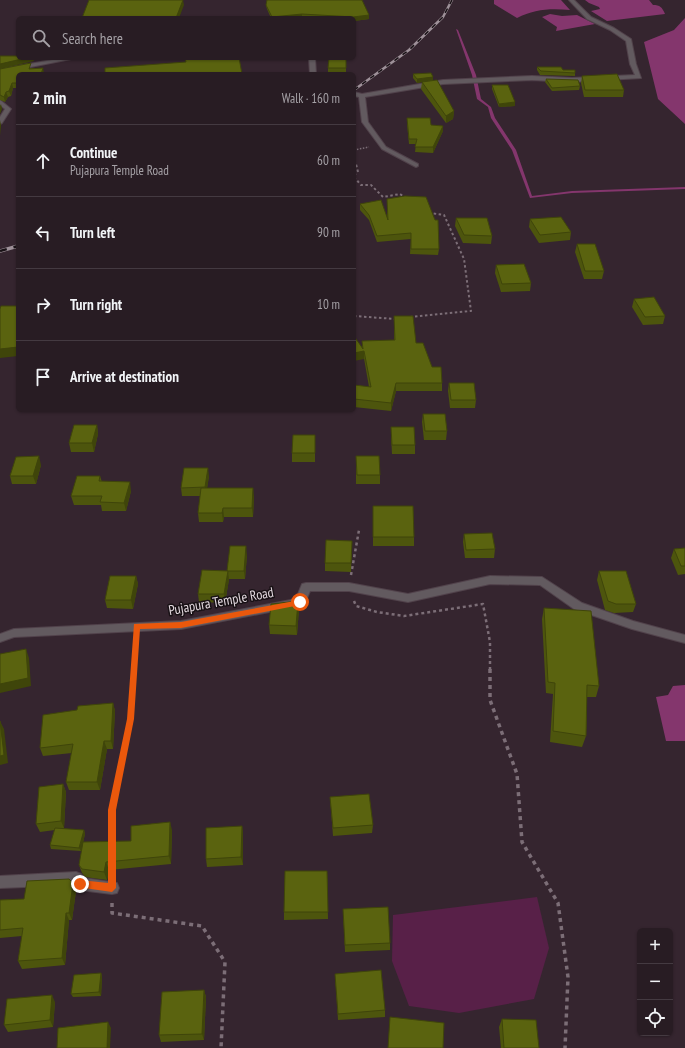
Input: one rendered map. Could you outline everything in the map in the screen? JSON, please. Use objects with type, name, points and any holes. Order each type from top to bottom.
[{"type":"street","points":[[356,94],[362,96],[443,82],[532,78],[572,80],[639,77],[633,64],[629,40],[612,29],[589,18],[571,0]]},
{"type":"street","points":[[0,71],[62,60]]},
{"type":"street","points":[[312,60],[313,72]]},
{"type":"street","points":[[362,96],[365,122],[384,148],[416,165]]},
{"type":"street","points":[[0,102],[8,109],[0,122]]},
{"type":"street","name":"Pujapura Temple Road","points":[[0,638],[14,633],[181,625],[300,602],[306,587],[349,587],[408,598],[490,580],[542,581],[578,606],[632,625],[685,639]]},
{"type":"street","points":[[0,882],[76,878],[80,884],[112,888]]},
{"type":"path","points":[[356,179],[361,185],[371,184],[383,197],[400,194],[412,203]]},
{"type":"path","points":[[405,318],[471,311],[464,258],[444,216],[423,212]]},
{"type":"path","points":[[356,316],[398,318]]},
{"type":"path","points":[[359,530],[349,587],[356,606],[377,612],[404,616],[484,604],[490,642],[490,700],[517,774],[522,842],[558,903],[568,977],[565,1048]]},
{"type":"path","points":[[112,849],[112,810],[130,719],[137,626]]},
{"type":"path","points":[[112,888],[112,913],[202,926],[225,962],[221,1048]]},
{"type":"shaded area","points":[[494,0],[561,0],[570,10],[543,10],[517,18],[494,4]]},
{"type":"shaded area","points":[[585,0],[649,0],[653,5],[660,7],[665,14],[607,21],[591,11],[600,9],[599,7]]},
{"type":"shaded area","points":[[550,14],[562,16],[577,15],[595,24],[556,31],[557,27],[542,17]]},
{"type":"shaded area","points":[[685,18],[685,124],[658,99],[644,42],[674,30]]},
{"type":"shaded area","points":[[685,685],[685,741],[666,741],[656,697],[668,695],[673,686]]},
{"type":"shaded area","points":[[537,897],[549,948],[534,999],[459,1013],[409,1006],[392,961],[393,915]]},
{"type":"building","points":[[89,0],[183,0],[177,16],[83,16]]},
{"type":"building","points":[[267,0],[362,0],[369,15],[356,17],[302,14],[272,16],[266,5]]},
{"type":"building","points":[[0,56],[16,56],[16,60],[17,60],[0,64]]},
{"type":"building","points":[[186,60],[239,60],[242,72],[105,72],[105,68],[186,62]]},
{"type":"building","points":[[329,60],[346,60],[346,68],[328,68]]},
{"type":"building","points":[[31,63],[29,69],[43,68],[42,72],[16,72],[16,83],[12,83],[9,91],[6,92],[4,97],[0,95],[0,69]]},
{"type":"building","points":[[537,67],[561,67],[563,70],[575,70],[575,73],[541,71]]},
{"type":"building","points":[[431,73],[433,77],[417,79],[413,74]]},
{"type":"building","points":[[617,74],[624,90],[585,90],[582,76]]},
{"type":"building","points":[[546,79],[578,80],[580,86],[552,88]]},
{"type":"building","points":[[437,80],[454,111],[446,116],[422,82]]},
{"type":"building","points":[[492,85],[508,85],[515,102],[499,104]]},
{"type":"building","points":[[407,118],[430,118],[431,125],[443,126],[433,147],[415,147],[417,139],[409,139]]},
{"type":"building","points":[[405,196],[426,197],[435,220],[438,220],[439,249],[411,249],[411,233],[377,236],[369,215],[360,204],[381,200],[388,220],[387,199]]},
{"type":"building","points":[[561,217],[571,232],[540,235],[530,219]]},
{"type":"building","points":[[456,218],[487,218],[492,236],[464,235]]},
{"type":"building","points":[[577,244],[595,244],[604,271],[585,271]]},
{"type":"building","points":[[524,264],[531,283],[502,284],[496,265]]},
{"type":"building","points":[[654,297],[665,316],[645,317],[634,299]]},
{"type":"building","points":[[1,306],[16,306],[16,347],[0,349]]},
{"type":"building","points":[[394,316],[413,316],[416,343],[423,343],[432,367],[441,367],[442,383],[396,383],[391,403],[356,399],[356,385],[371,387],[364,351],[356,353],[356,339],[363,349],[362,341],[395,340]]},
{"type":"building","points":[[449,383],[474,383],[476,400],[451,400]]},
{"type":"building","points":[[423,414],[445,414],[447,431],[425,431]]},
{"type":"building","points":[[74,425],[97,425],[92,443],[69,443]]},
{"type":"building","points":[[391,427],[414,427],[415,445],[392,445]]},
{"type":"building","points":[[293,435],[315,435],[315,453],[292,453]]},
{"type":"building","points":[[39,456],[33,476],[10,476],[16,457]]},
{"type":"building","points":[[356,456],[379,456],[380,475],[357,475]]},
{"type":"building","points":[[184,468],[208,468],[205,487],[181,488]]},
{"type":"building","points":[[77,476],[100,476],[99,481],[130,482],[124,503],[100,502],[102,496],[71,496]]},
{"type":"building","points":[[201,488],[253,488],[252,508],[223,508],[222,513],[198,513]]},
{"type":"building","points":[[373,506],[413,506],[414,537],[373,537]]},
{"type":"building","points":[[492,533],[495,549],[466,550],[464,534]]},
{"type":"building","points":[[326,540],[352,541],[351,563],[325,563]]},
{"type":"building","points":[[230,546],[246,546],[244,571],[227,571]]},
{"type":"building","points":[[685,548],[685,566],[681,566],[674,549]]},
{"type":"building","points":[[202,570],[228,571],[224,594],[198,594]]},
{"type":"building","points":[[599,571],[626,571],[636,604],[616,604],[608,601]]},
{"type":"building","points":[[110,576],[136,576],[131,600],[105,600]]},
{"type":"building","points":[[298,601],[296,626],[269,625],[271,604]]},
{"type":"building","points":[[544,608],[591,611],[599,686],[587,685],[586,736],[553,731],[555,683],[548,682]]},
{"type":"building","points":[[26,649],[28,678],[0,684],[0,654]]},
{"type":"building","points":[[113,703],[111,741],[104,741],[97,782],[66,782],[73,744],[40,748],[43,715],[77,710],[78,706]]},
{"type":"building","points":[[0,721],[4,755],[0,756]]},
{"type":"building","points":[[63,784],[61,821],[36,824],[39,787]]},
{"type":"building","points":[[369,794],[373,825],[333,828],[330,797]]},
{"type":"building","points":[[170,822],[169,856],[106,862],[104,872],[82,869],[79,865],[83,842],[131,841],[131,826]]},
{"type":"building","points":[[242,826],[241,857],[206,859],[206,828]]},
{"type":"building","points":[[55,828],[84,830],[79,848],[50,845]]},
{"type":"building","points":[[285,871],[327,871],[328,912],[284,912]]},
{"type":"building","points":[[69,879],[73,883],[69,913],[66,913],[62,958],[18,961],[23,928],[0,930],[0,900],[24,899],[27,881]]},
{"type":"building","points":[[388,907],[390,943],[345,945],[343,909]]},
{"type":"building","points":[[381,970],[385,1010],[338,1014],[335,974]]},
{"type":"building","points":[[101,973],[99,992],[71,994],[74,975]]},
{"type":"building","points":[[204,990],[202,1034],[159,1035],[162,992]]},
{"type":"building","points":[[52,995],[50,1020],[4,1025],[7,999]]},
{"type":"building","points":[[390,1017],[444,1023],[443,1048],[388,1048]]},
{"type":"building","points":[[502,1019],[536,1020],[539,1048],[504,1048]]},
{"type":"building","points":[[108,1022],[107,1048],[57,1048],[58,1028]]},
{"type":"waterway","points":[[457,30],[474,75],[479,99],[489,107],[493,118],[514,150],[531,197],[572,192],[685,188]]},
{"type":"railway","points":[[356,89],[409,50],[443,17],[452,0]]},
{"type":"railway","points":[[0,251],[16,247]]},
{"type":"route","points":[[80,884],[112,888],[112,810],[130,719],[137,626],[181,625],[300,602]]}]
